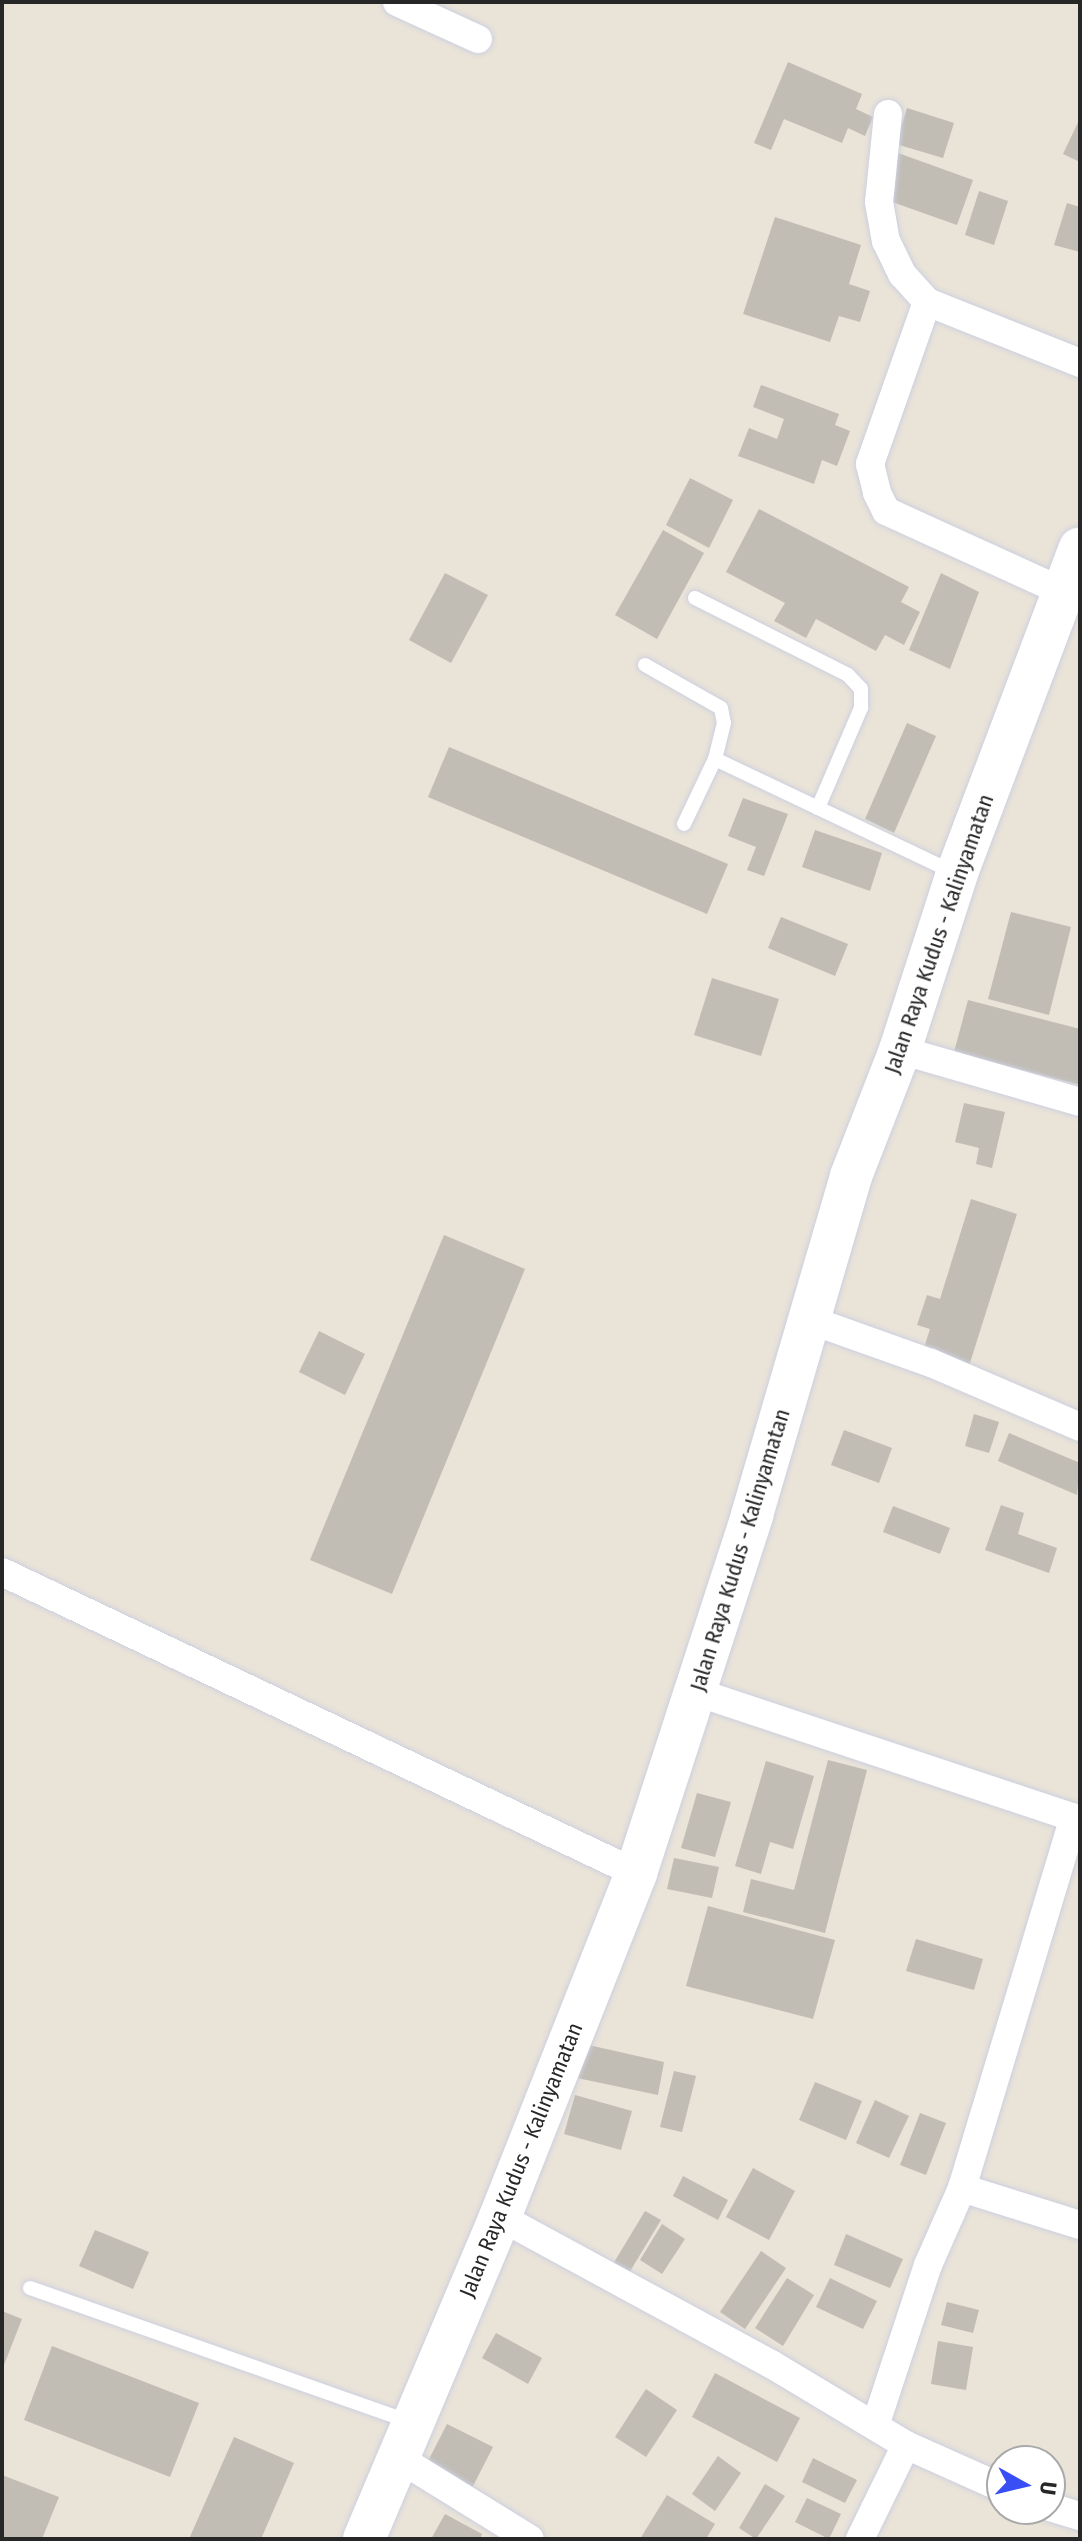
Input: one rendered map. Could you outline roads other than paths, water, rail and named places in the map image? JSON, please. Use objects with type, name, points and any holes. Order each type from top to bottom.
[{"type":"main road","name":"Jalan Raya Kudus - Kalinyamatan","points":[[364,2539],[500,2217],[636,1873],[696,1692],[851,1176],[900,1050],[957,873],[1072,597],[1080,548]]},
{"type":"street","points":[[397,2],[478,39]]},
{"type":"street","points":[[888,114],[879,202],[886,241],[902,274],[927,302],[1080,363]]},
{"type":"street","points":[[927,302],[870,464],[877,493],[886,511],[1072,597]]},
{"type":"street","points":[[900,1050],[1080,1102]]},
{"type":"street","points":[[810,1320],[931,1363],[1080,1427]]},
{"type":"street","points":[[2,1572],[636,1873]]},
{"type":"street","points":[[696,1692],[1077,1819],[962,2188],[928,2265],[876,2423]]},
{"type":"street","points":[[962,2188],[1080,2225]]},
{"type":"street","points":[[500,2217],[876,2423],[906,2445],[986,2481]]},
{"type":"street","points":[[404,2440],[530,2539]]},
{"type":"street","points":[[860,2539],[906,2445]]},
{"type":"lane","points":[[695,598],[848,675],[861,689],[861,708],[818,808]]},
{"type":"lane","points":[[645,665],[705,695],[721,708],[724,723],[715,759],[684,824]]},
{"type":"lane","points":[[715,759],[957,873]]},
{"type":"lane","points":[[30,2288],[404,2440]]}]
